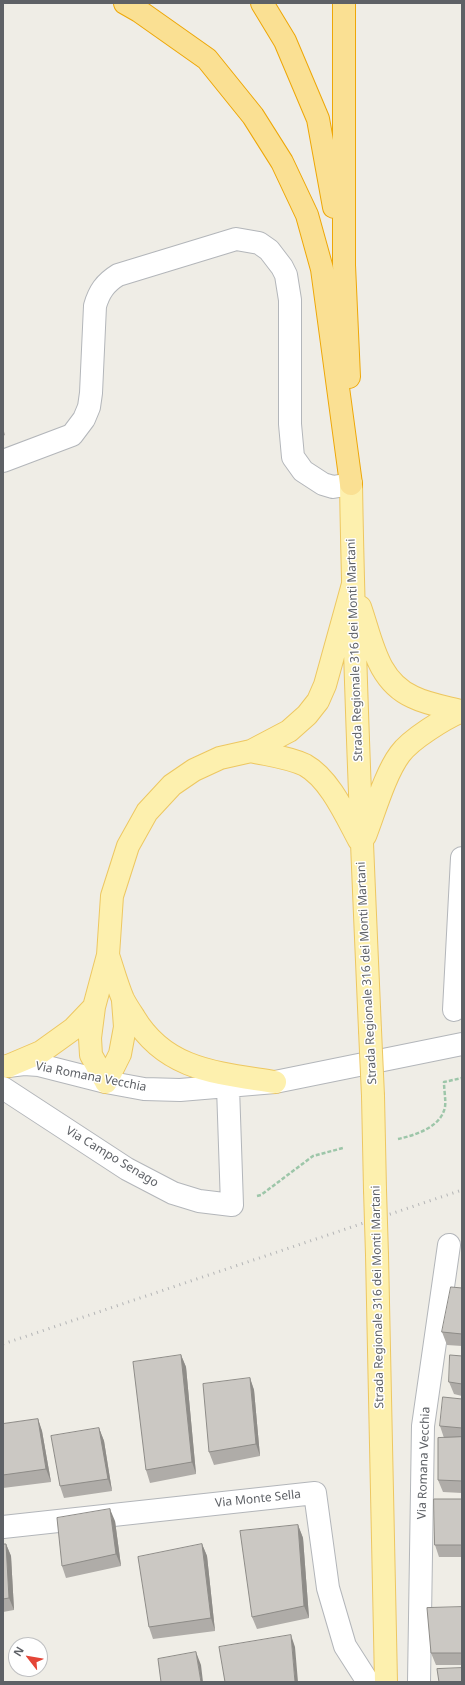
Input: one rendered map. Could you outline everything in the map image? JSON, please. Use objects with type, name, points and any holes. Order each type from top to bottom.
[{"type":"highway","points":[[125,3],[139,11],[207,59],[253,116],[282,162],[306,215],[322,269],[351,484]]},
{"type":"highway","points":[[262,3],[285,41],[318,119],[344,265]]},
{"type":"highway","points":[[344,3],[344,265]]},
{"type":"highway","name":"Strada Regionale 316 dei Monti Martani","points":[[344,265],[349,364],[351,484]]},
{"type":"main road","name":"Strada Regionale 316 dei Monti Martani","points":[[351,484],[361,845],[376,1190],[386,1682]]},
{"type":"main road","points":[[353,584],[375,654],[382,670],[391,682],[402,692],[414,698],[461,711]]},
{"type":"main road","points":[[106,1082],[92,1055],[90,1038],[94,1007],[108,955],[112,896],[128,846],[147,812],[172,785],[194,770],[220,758],[250,751],[289,731],[307,716],[318,701],[325,685],[353,584]]},
{"type":"main road","points":[[361,845],[390,773],[400,754],[424,733],[461,711]]},
{"type":"main road","points":[[250,751],[295,761],[306,766],[334,794],[361,845]]},
{"type":"main road","points":[[108,955],[123,1000],[142,1031],[161,1049],[177,1060],[209,1072],[275,1082]]},
{"type":"main road","points":[[106,1082],[120,1054],[125,1027],[123,1000]]},
{"type":"main road","points":[[5,1067],[41,1052],[73,1029],[94,1007]]},
{"type":"street","points":[[3,461],[72,435],[84,418],[89,407],[91,393],[95,306],[98,294],[104,286],[118,274],[236,240],[259,244],[269,250],[277,258],[286,275],[290,300],[290,424],[293,457],[303,471],[323,484],[333,487],[351,484]]},
{"type":"street","points":[[454,1010],[462,858]]},
{"type":"street","name":"Via Romana Vecchia","points":[[5,1067],[24,1064],[144,1089],[180,1090],[275,1082],[462,1044]]},
{"type":"street","points":[[228,1087],[232,1205]]},
{"type":"street","name":"Via Campo Senago","points":[[3,1088],[127,1169],[172,1193],[199,1201],[232,1205]]},
{"type":"street","name":"Via Romana Vecchia","points":[[419,1682],[423,1426],[449,1245]]},
{"type":"street","name":"Via Monte Sella","points":[[3,1527],[315,1493],[328,1588],[345,1646],[368,1682]]},
{"type":"path","points":[[398,1139],[424,1131],[442,1116],[445,1106],[444,1082],[462,1078]]},
{"type":"path","points":[[232,1205],[261,1195],[314,1156],[343,1148]]},
{"type":"building","points":[[451,1287],[462,1288],[462,1334],[442,1332]]},
{"type":"building","points":[[181,1355],[192,1462],[146,1470],[133,1362]]},
{"type":"building","points":[[450,1355],[462,1356],[462,1384],[449,1382]]},
{"type":"building","points":[[250,1378],[256,1444],[209,1452],[203,1384]]},
{"type":"building","points":[[443,1397],[462,1399],[462,1428],[440,1426]]},
{"type":"building","points":[[38,1419],[46,1469],[3,1475],[3,1424]]},
{"type":"building","points":[[99,1428],[108,1479],[60,1486],[51,1436]]},
{"type":"building","points":[[462,1437],[462,1481],[438,1480],[438,1438]]},
{"type":"building","points":[[434,1499],[462,1499],[462,1545],[435,1545]]},
{"type":"building","points":[[110,1509],[116,1554],[62,1566],[57,1518]]},
{"type":"building","points":[[298,1525],[304,1606],[252,1617],[240,1531]]},
{"type":"building","points":[[3,1544],[6,1544],[9,1598],[3,1599]]},
{"type":"building","points":[[202,1544],[211,1618],[149,1627],[138,1557]]},
{"type":"building","points":[[462,1607],[462,1653],[431,1653],[427,1608]]},
{"type":"building","points":[[291,1635],[295,1682],[225,1682],[219,1647]]},
{"type":"building","points":[[196,1652],[201,1682],[161,1682],[158,1659]]},
{"type":"building","points":[[462,1668],[462,1682],[439,1682],[437,1669]]},
{"type":"railway","points":[[3,1344],[462,1190]]}]
